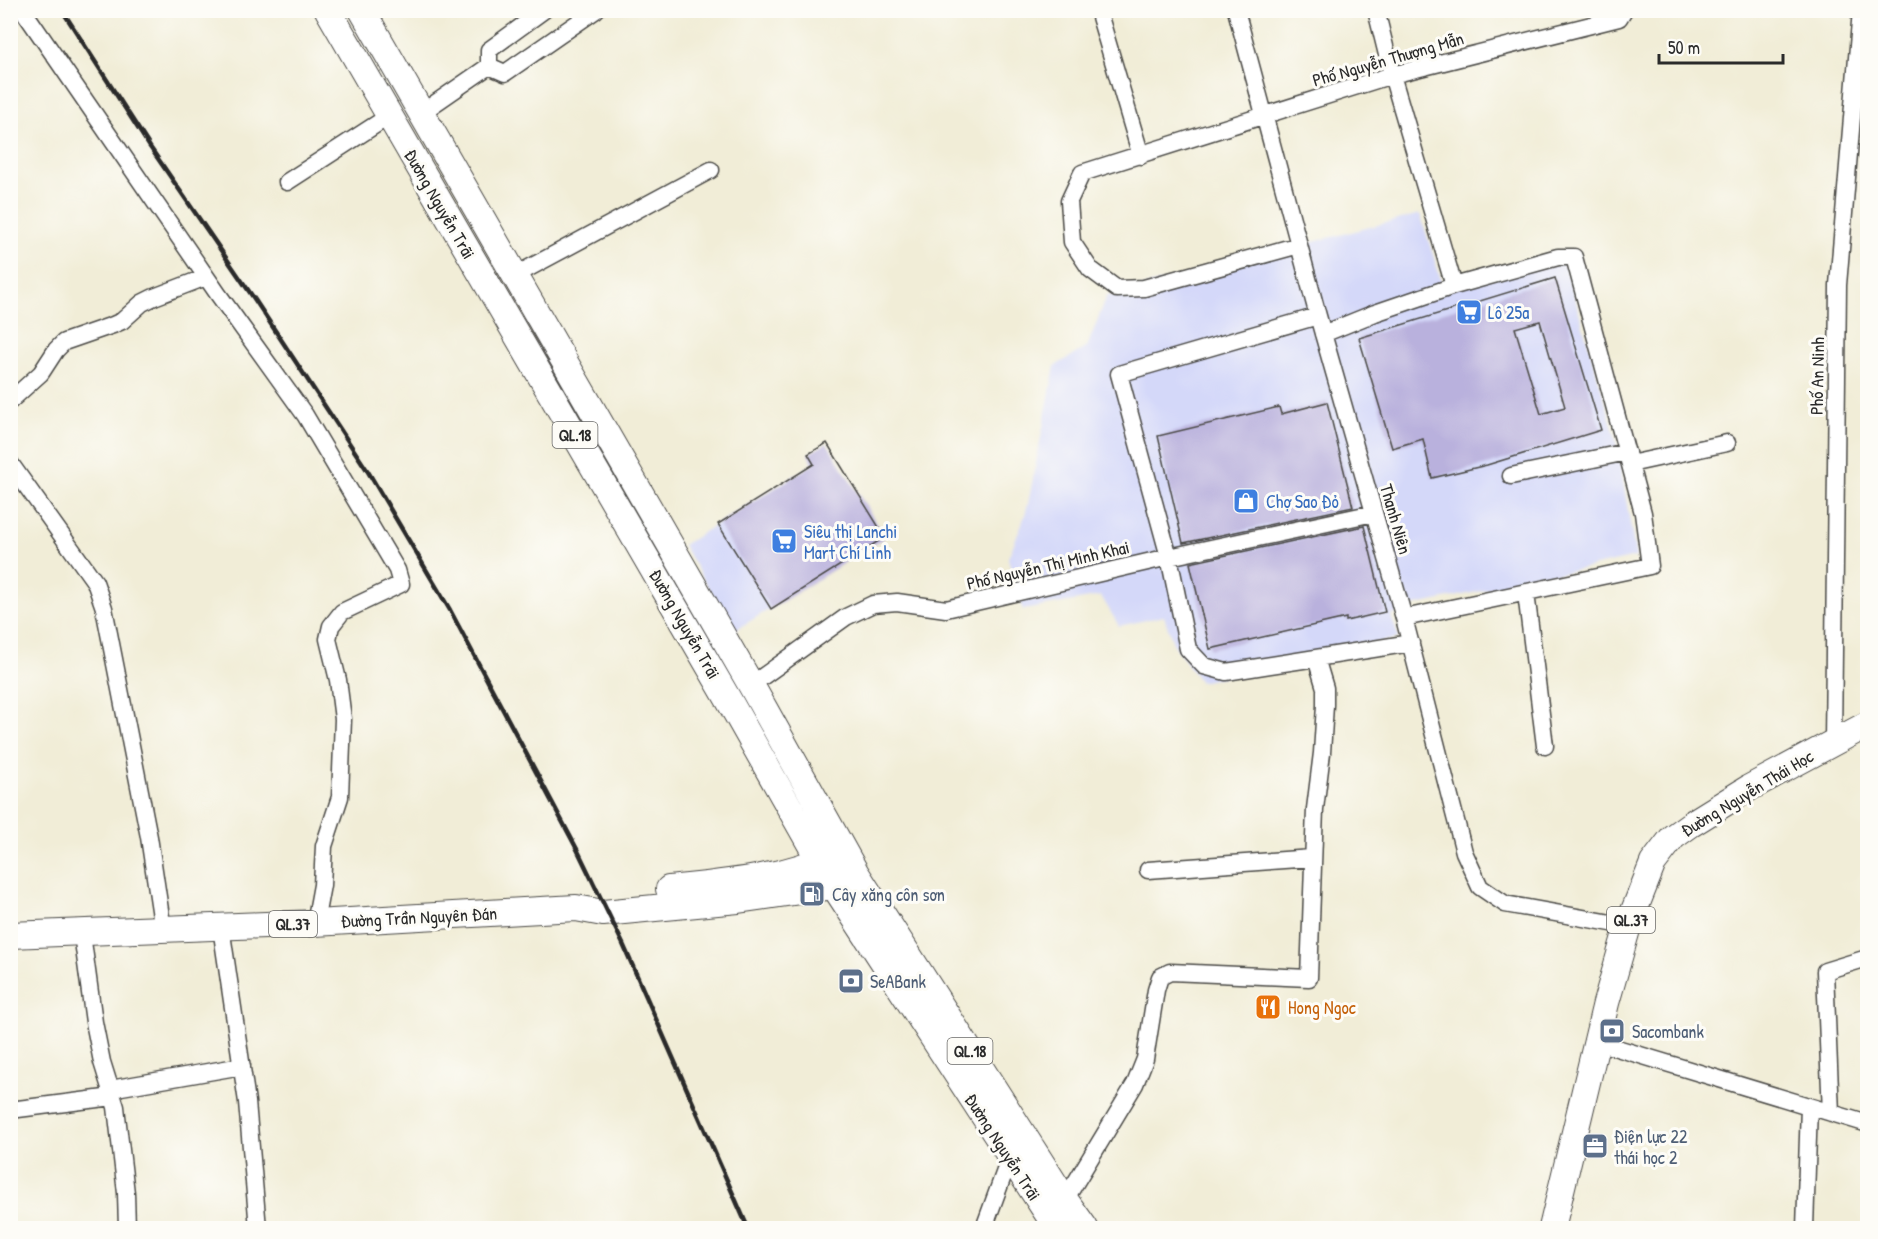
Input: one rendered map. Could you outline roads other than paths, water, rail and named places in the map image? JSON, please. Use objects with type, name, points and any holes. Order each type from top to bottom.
[{"type":"highway","name":"Đường Nguyễn Trãi","points":[[328,10],[727,697],[834,886],[1010,1157],[1057,1216],[1085,1228]]},
{"type":"highway","name":"Đường Nguyễn Trãi","points":[[362,10],[751,685],[856,873],[1057,1216]]},
{"type":"highway","points":[[727,697],[751,685]]},
{"type":"highway","name":"Đường Nguyễn Thái Học","points":[[1552,1228],[1628,926],[1653,863],[1673,837],[1691,824],[1749,788],[1868,724]]},
{"type":"highway","name":"Đường Trần Nguyên Đán","points":[[576,908],[596,897],[733,882],[783,872],[820,861],[843,849]]},
{"type":"highway","name":"Đường Trần Nguyên Đán","points":[[10,935],[82,934],[315,923],[576,908],[603,913],[738,900],[834,886],[856,873]]},
{"type":"street","points":[[23,10],[206,277],[305,415],[397,570],[401,584],[342,612],[331,626],[328,639],[338,681],[343,719],[340,797],[324,846],[322,885],[315,923]]},
{"type":"street","points":[[489,66],[505,74],[596,10]]},
{"type":"street","points":[[1098,10],[1141,156]]},
{"type":"street","name":"Thanh Niên","points":[[1236,10],[1318,316],[1411,643],[1464,852],[1480,887],[1505,904],[1628,926]]},
{"type":"street","points":[[1376,10],[1392,75],[1454,286]]},
{"type":"street","name":"Phố Nguyễn Thượng Mẫn","points":[[1299,245],[1144,288],[1117,289],[1090,269],[1072,242],[1069,201],[1082,173],[1392,75],[1619,18],[1624,10]]},
{"type":"street","name":"Phố An Ninh","points":[[1833,742],[1838,285],[1861,10]]},
{"type":"street","points":[[489,66],[489,50],[536,13],[551,42]]},
{"type":"street","points":[[421,113],[489,66]]},
{"type":"street","points":[[288,182],[389,116]]},
{"type":"street","points":[[514,276],[711,170]]},
{"type":"street","points":[[1323,334],[1375,313],[1454,286],[1558,257],[1574,257],[1642,513],[1650,566],[1404,618]]},
{"type":"street","points":[[10,401],[41,373],[64,342],[122,321],[142,303],[206,277]]},
{"type":"street","points":[[1318,316],[1119,374],[1169,557],[1188,650],[1204,666],[1226,672],[1411,643]]},
{"type":"street","points":[[1511,476],[1727,443]]},
{"type":"street","points":[[10,463],[94,582],[104,608],[149,837],[163,930]]},
{"type":"street","name":"Phố Nguyễn Thị Minh Khai","points":[[751,685],[846,618],[873,604],[897,602],[946,609],[1169,557],[1374,513]]},
{"type":"street","points":[[1526,594],[1545,746]]},
{"type":"street","points":[[1057,1216],[1135,1084],[1145,1059],[1160,977],[1170,972],[1309,978],[1312,858],[1325,705],[1325,688],[1316,658]]},
{"type":"street","points":[[1148,870],[1312,858]]},
{"type":"street","points":[[221,927],[247,1102],[258,1228]]},
{"type":"street","points":[[82,934],[94,1022],[102,1062],[116,1107],[125,1182],[127,1228]]},
{"type":"street","points":[[1831,1113],[1825,971],[1864,958]]},
{"type":"street","points":[[1597,1042],[1868,1124]]},
{"type":"street","points":[[10,1110],[112,1093],[242,1066]]},
{"type":"street","points":[[1805,1228],[1809,1106]]},
{"type":"street","points":[[984,1228],[1010,1157]]},
{"type":"railway","points":[[62,10],[150,147],[255,300],[367,470],[450,610],[578,851],[623,944],[748,1228]]},
{"type":"place","name":"Lô 25a","points":[[1469,312]]},
{"type":"place","name":"Chợ Sao Đỏ","points":[[1246,501]]},
{"type":"place","name":"Siêu thị Lanchi Mart Chí Linh","points":[[784,541]]},
{"type":"place","name":"Cây xăng côn sơn","points":[[812,894]]},
{"type":"place","name":"SeABank","points":[[851,981]]},
{"type":"place","name":"Hong Ngoc","points":[[1268,1007]]},
{"type":"place","name":"Sacombank","points":[[1612,1031]]},
{"type":"place","name":"Điện lực 22 thái học 2","points":[[1595,1146]]}]
